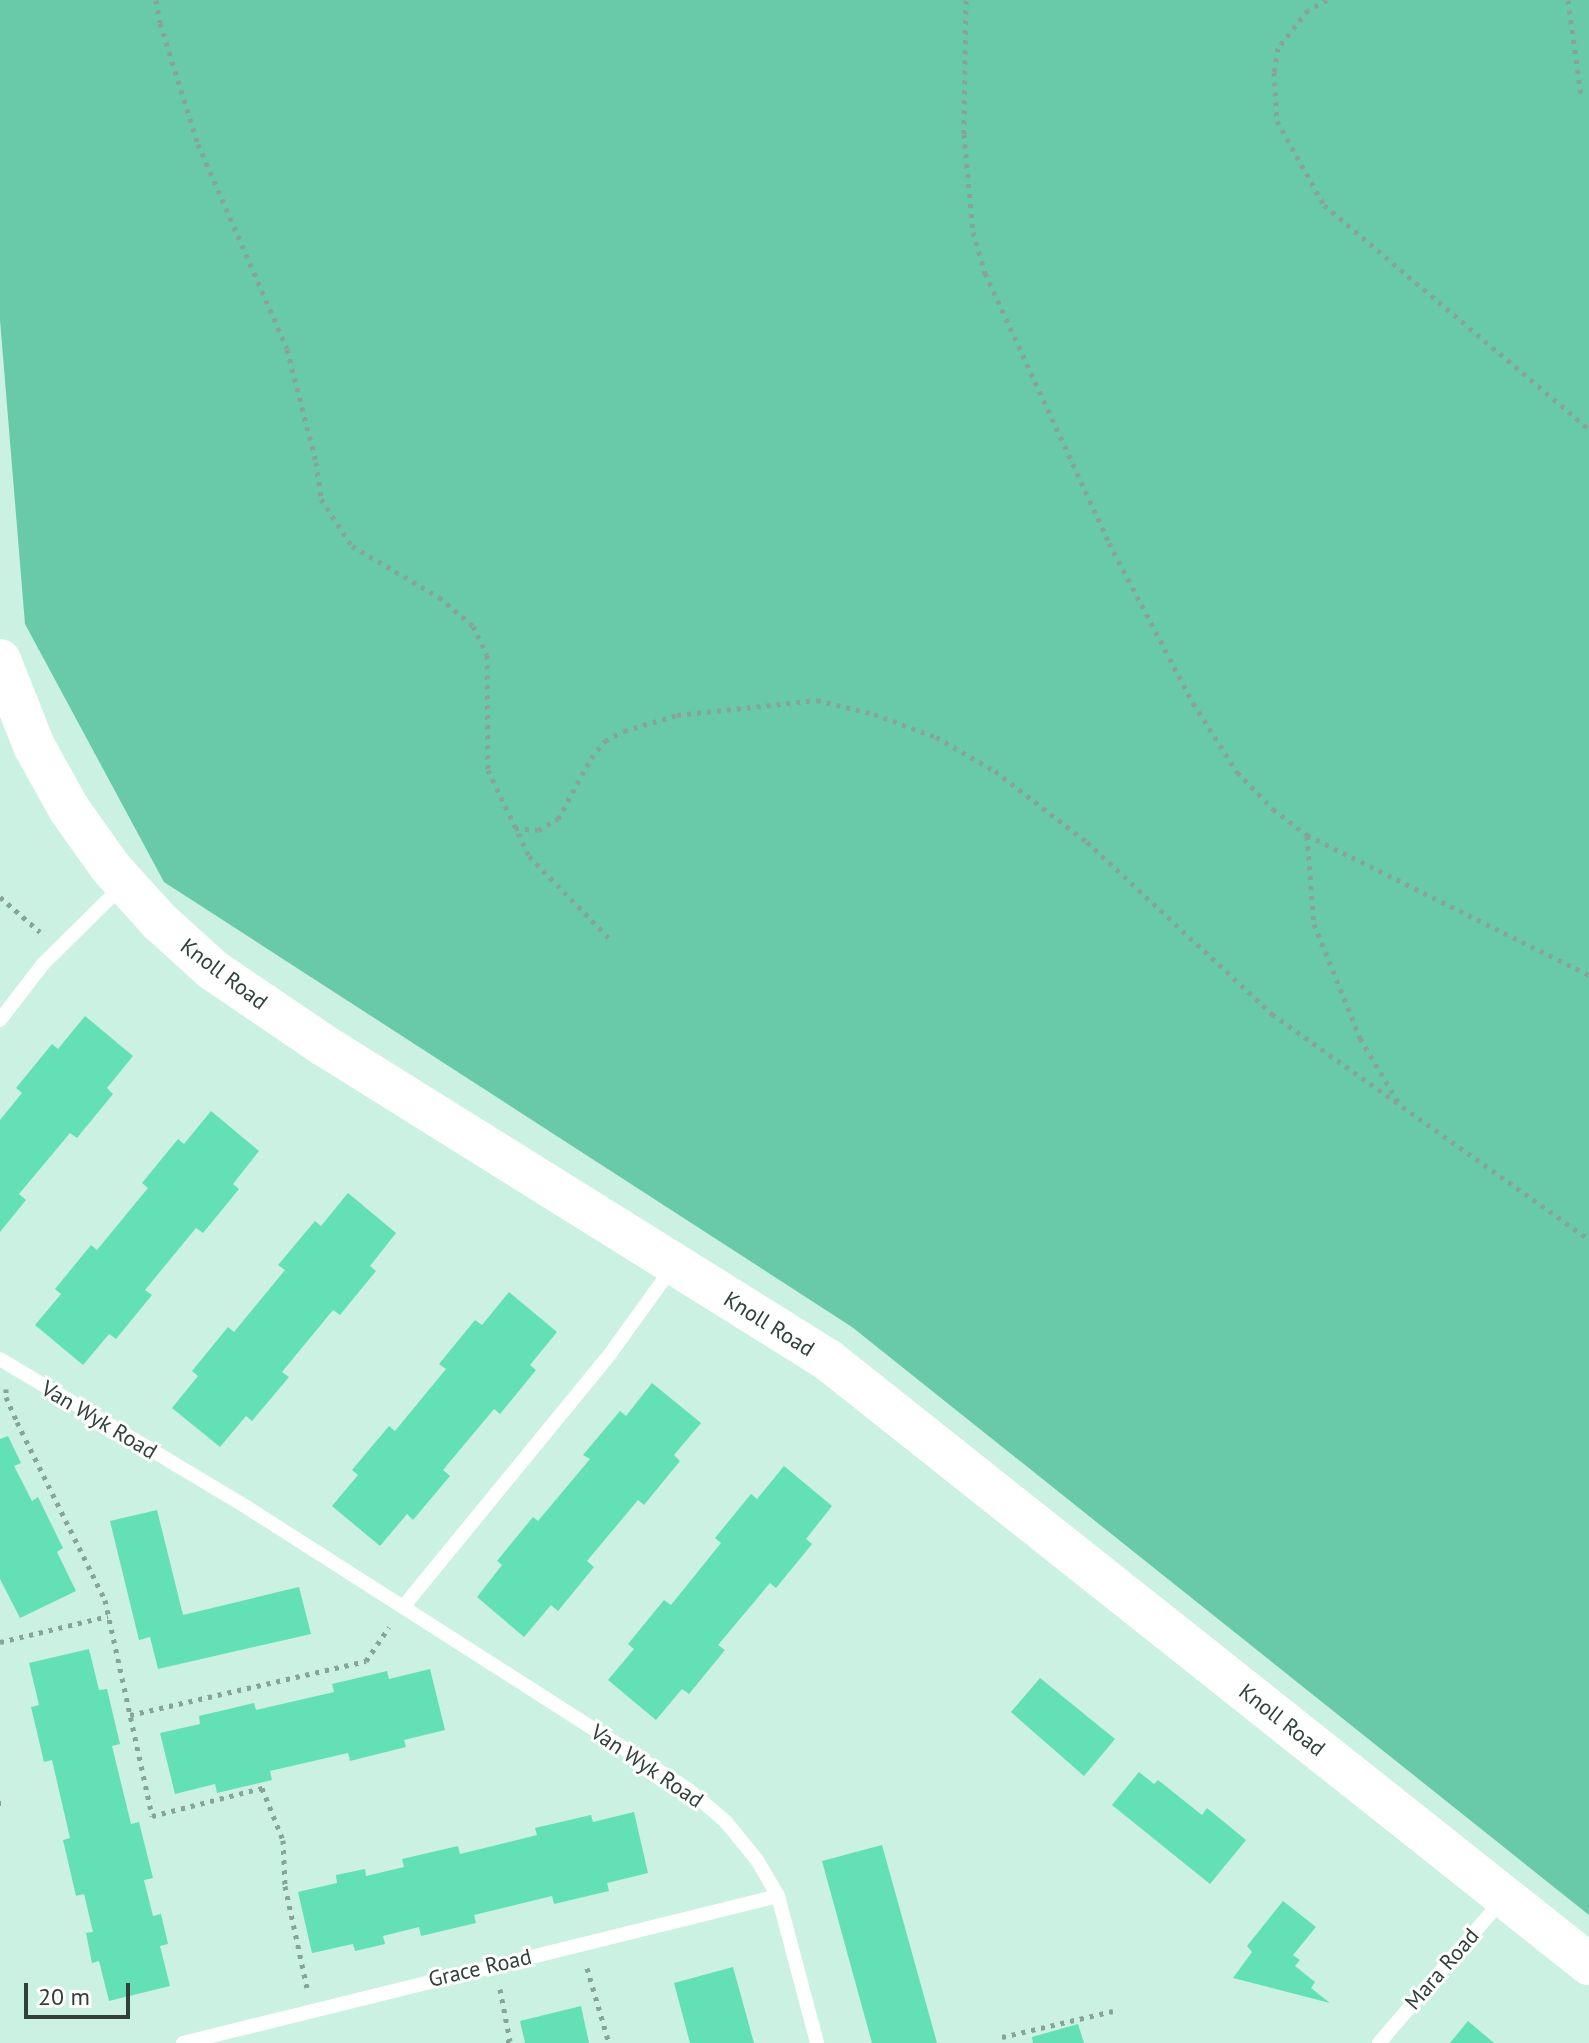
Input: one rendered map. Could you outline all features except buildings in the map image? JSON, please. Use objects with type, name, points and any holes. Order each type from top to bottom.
[{"type":"street","name":"Knoll Road","points":[[0,660],[34,746],[69,809],[125,883],[160,922],[213,970],[325,1046],[828,1360],[1589,1964]]},
{"type":"lane","points":[[0,1020],[59,948],[125,883]]},
{"type":"lane","points":[[403,1607],[610,1354],[674,1264]]},
{"type":"lane","name":"Van Wyk Road","points":[[4,1361],[248,1508],[689,1790],[726,1822],[757,1860],[778,1896],[817,2043]]},
{"type":"lane","name":"Grace Road","points":[[183,2043],[778,1896]]},
{"type":"lane","name":"Mara Road","points":[[1379,2043],[1505,1896]]},
{"type":"path","points":[[156,0],[160,23],[198,144],[287,349],[316,462],[321,499],[352,546],[439,597],[473,626],[487,655],[488,770],[529,856],[613,942]]},
{"type":"path","points":[[966,0],[964,134],[973,232],[985,273],[1109,543],[1193,703],[1237,772],[1273,809],[1307,835],[1589,975]]},
{"type":"path","points":[[1327,0],[1308,10],[1278,48],[1274,72],[1277,121],[1324,205],[1589,429]]},
{"type":"path","points":[[1568,0],[1581,95]]},
{"type":"path","points":[[515,828],[538,830],[558,819],[591,758],[605,741],[624,731],[677,715],[817,700],[874,714],[936,737],[995,771],[1111,863],[1272,1014],[1589,1239]]},
{"type":"path","points":[[1307,835],[1314,924],[1360,1038],[1401,1107]]},
{"type":"path","points":[[0,897],[59,948]]},
{"type":"path","points":[[4,1361],[3,1396],[88,1562],[108,1615],[152,1816],[262,1788],[283,1840],[285,1886],[312,2010]]},
{"type":"path","points":[[130,1715],[366,1661],[403,1607]]},
{"type":"path","points":[[0,1642],[108,1615]]},
{"type":"path","points":[[578,1944],[609,2043]]},
{"type":"path","points":[[495,1965],[510,2041],[506,2043]]},
{"type":"path","points":[[1002,2037],[1113,2011]]},
{"type":"green space","points":[[0,0],[1589,0],[1589,1915],[852,1327],[164,882],[25,624],[0,320]]}]
